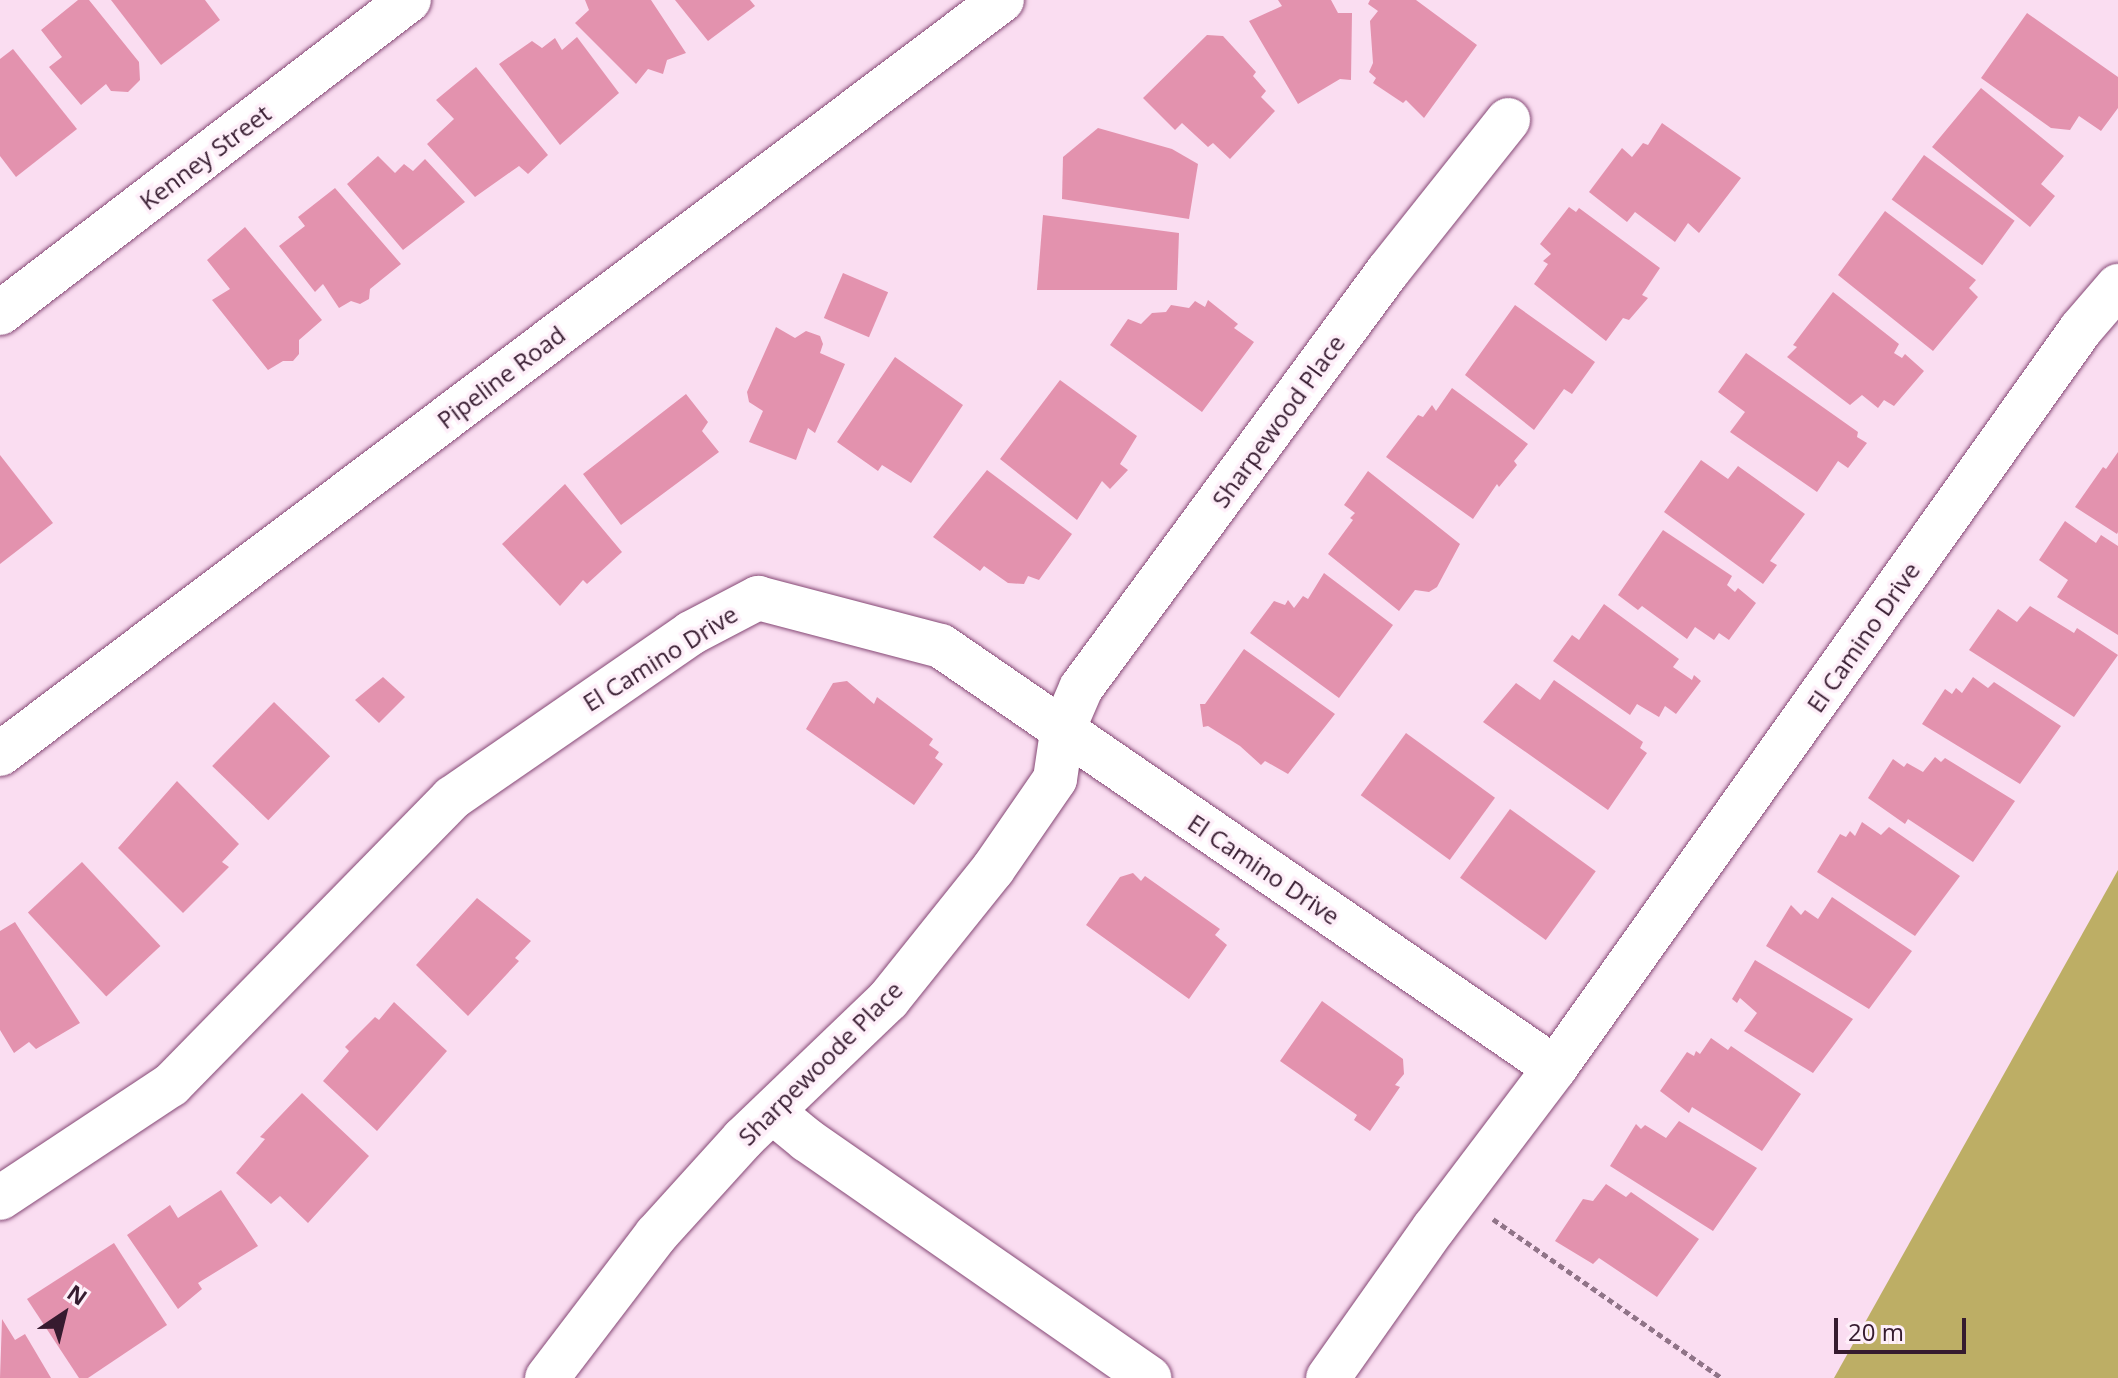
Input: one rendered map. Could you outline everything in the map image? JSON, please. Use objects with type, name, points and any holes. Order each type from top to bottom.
[{"type":"street","name":"Kenney Street","points":[[0,313],[409,0]]},
{"type":"street","name":"Pipeline Road","points":[[0,754],[1002,0]]},
{"type":"street","name":"Sharpewood Place","points":[[1062,732],[1081,688],[1388,271],[1508,120]]},
{"type":"street","name":"El Camino Drive","points":[[1328,1378],[1434,1228],[1555,1068],[2081,329],[2118,286]]},
{"type":"street","name":"El Camino Drive","points":[[0,1198],[171,1085],[452,798],[678,641],[758,598],[941,646],[1555,1068]]},
{"type":"street","name":"Sharpewoode Place","points":[[547,1378],[656,1235],[743,1139],[774,1113],[888,1000],[993,869],[1055,779],[1062,732]]},
{"type":"street","points":[[774,1113],[807,1140],[1149,1378]]},
{"type":"path","points":[[1484,1212],[1722,1378]]},
{"type":"shaded area","points":[[2118,870],[2118,1378],[1834,1378]]},
{"type":"building","points":[[78,0],[89,0],[139,62],[140,80],[128,92],[111,91],[106,84],[81,105],[49,67],[62,57],[41,30]]},
{"type":"building","points":[[111,0],[205,0],[220,20],[161,65]]},
{"type":"building","points":[[585,0],[651,0],[686,53],[667,60],[663,74],[648,69],[636,84],[575,23],[589,10]]},
{"type":"building","points":[[675,0],[750,0],[755,6],[708,41]]},
{"type":"building","points":[[1278,0],[1331,0],[1338,13],[1352,13],[1351,80],[1340,79],[1298,104],[1249,21],[1282,6]]},
{"type":"building","points":[[1370,0],[1416,0],[1477,45],[1424,118],[1406,100],[1403,103],[1373,83],[1376,78],[1369,72],[1373,63],[1370,21],[1378,11],[1368,4]]},
{"type":"building","points":[[2027,13],[2118,77],[2118,108],[2101,131],[2079,116],[2070,130],[2051,128],[1981,78]]},
{"type":"building","points":[[1207,35],[1223,36],[1256,72],[1253,76],[1266,91],[1261,97],[1275,111],[1230,159],[1213,143],[1208,147],[1182,123],[1175,130],[1143,98]]},
{"type":"building","points":[[577,37],[619,93],[560,145],[499,64],[532,41],[542,48],[555,38],[562,50]]},
{"type":"building","points":[[13,49],[77,129],[16,177],[0,156],[0,59]]},
{"type":"building","points":[[476,67],[548,155],[528,174],[519,166],[475,197],[427,144],[454,119],[436,100]]},
{"type":"building","points":[[1981,88],[2064,156],[2041,184],[2055,196],[2030,227],[1932,147]]},
{"type":"building","points":[[1662,123],[1741,178],[1699,233],[1688,223],[1675,242],[1635,212],[1627,222],[1589,192],[1622,148],[1632,157],[1643,143],[1648,145]]},
{"type":"building","points":[[1098,128],[1172,149],[1198,164],[1189,219],[1062,199],[1063,157]]},
{"type":"building","points":[[1924,155],[2015,221],[1982,265],[1892,199]]},
{"type":"building","points":[[378,156],[395,173],[404,164],[413,171],[425,159],[465,202],[403,250],[347,184]]},
{"type":"building","points":[[335,188],[401,264],[370,289],[369,299],[360,304],[351,301],[339,308],[323,284],[315,292],[279,246],[305,226],[298,217]]},
{"type":"building","points":[[1569,207],[1576,212],[1579,208],[1660,268],[1642,295],[1648,298],[1629,320],[1623,318],[1606,341],[1534,284],[1548,264],[1543,261],[1551,254],[1540,244]]},
{"type":"building","points":[[1885,211],[1976,280],[1969,288],[1978,297],[1933,351],[1838,275]]},
{"type":"building","points":[[1043,215],[1179,233],[1177,290],[1037,290]]},
{"type":"building","points":[[245,227],[322,320],[299,340],[299,354],[293,361],[283,361],[268,370],[212,300],[230,289],[207,260]]},
{"type":"building","points":[[843,273],[888,292],[869,337],[824,318]]},
{"type":"building","points":[[1833,292],[1899,344],[1894,353],[1902,358],[1905,354],[1924,371],[1894,406],[1884,400],[1878,408],[1862,395],[1850,405],[1787,357]]},
{"type":"building","points":[[1208,300],[1238,324],[1234,328],[1254,342],[1202,412],[1110,345],[1128,319],[1141,324],[1152,313],[1166,312],[1171,305],[1189,308],[1195,301],[1205,307]]},
{"type":"building","points":[[1515,305],[1595,362],[1572,394],[1564,389],[1534,430],[1465,375]]},
{"type":"building","points":[[776,327],[795,338],[806,331],[820,336],[823,344],[820,353],[845,364],[815,433],[808,428],[796,460],[749,442],[763,411],[749,402],[747,392]]},
{"type":"building","points":[[1746,353],[1858,432],[1857,437],[1867,443],[1848,468],[1838,461],[1817,492],[1730,432],[1745,412],[1718,392]]},
{"type":"building","points":[[895,357],[963,405],[911,483],[882,465],[878,471],[837,442]]},
{"type":"building","points":[[1060,380],[1137,436],[1120,464],[1128,470],[1110,489],[1102,481],[1077,520],[1000,459]]},
{"type":"building","points":[[1452,388],[1528,444],[1514,461],[1517,465],[1499,487],[1497,484],[1473,519],[1386,457],[1418,415],[1423,417],[1432,405],[1436,411]]},
{"type":"building","points":[[686,394],[708,422],[702,431],[719,452],[621,525],[583,474]]},
{"type":"building","points":[[2118,452],[2117,534],[2075,507],[2103,467],[2106,469]]},
{"type":"building","points":[[0,455],[53,523],[0,564]]},
{"type":"building","points":[[1701,460],[1728,479],[1738,466],[1805,514],[1770,561],[1777,565],[1763,584],[1664,512]]},
{"type":"building","points":[[987,470],[1072,534],[1039,580],[1028,576],[1024,584],[1008,583],[984,566],[980,571],[933,537]]},
{"type":"building","points":[[1368,471],[1460,544],[1437,587],[1429,592],[1415,590],[1399,611],[1328,554],[1353,520],[1350,518],[1355,513],[1344,505]]},
{"type":"building","points":[[565,484],[622,552],[587,584],[583,580],[560,606],[502,544]]},
{"type":"building","points":[[2065,521],[2096,543],[2101,535],[2118,546],[2118,635],[2057,597],[2068,580],[2039,560]]},
{"type":"building","points":[[1663,530],[1732,576],[1727,585],[1735,592],[1738,588],[1756,603],[1729,640],[1719,633],[1714,640],[1695,627],[1687,639],[1642,606],[1638,610],[1618,595]]},
{"type":"building","points":[[1324,573],[1393,625],[1339,698],[1250,633],[1274,601],[1285,605],[1288,600],[1294,608],[1303,596],[1308,599]]},
{"type":"building","points":[[1604,604],[1679,659],[1673,667],[1692,680],[1694,675],[1701,681],[1676,714],[1665,706],[1659,717],[1637,704],[1630,715],[1553,661],[1572,635],[1579,640]]},
{"type":"building","points":[[2030,606],[2074,633],[2077,628],[2118,655],[2074,717],[1969,650],[1998,609],[2017,622]]},
{"type":"building","points":[[1244,649],[1335,714],[1288,774],[1265,761],[1261,765],[1240,746],[1208,726],[1203,727],[1200,704],[1205,704]]},
{"type":"building","points":[[383,677],[405,697],[379,723],[355,700]]},
{"type":"building","points":[[1973,677],[1988,688],[1994,682],[2061,726],[2020,784],[1922,724],[1945,689],[1952,694],[1956,688],[1962,693]]},
{"type":"building","points":[[1554,680],[1643,742],[1640,748],[1647,753],[1608,810],[1483,722],[1516,683],[1540,700]]},
{"type":"building","points":[[847,681],[874,704],[877,697],[933,739],[929,745],[939,752],[935,758],[943,764],[914,805],[806,729],[833,683]]},
{"type":"building","points":[[274,702],[330,756],[268,820],[212,766]]},
{"type":"building","points":[[1406,733],[1495,798],[1450,860],[1361,795]]},
{"type":"building","points":[[1935,757],[1941,762],[1945,758],[2015,801],[1973,862],[1908,819],[1905,824],[1868,798],[1893,759],[1904,767],[1907,763],[1923,772]]},
{"type":"building","points":[[177,781],[239,844],[222,862],[229,867],[183,913],[118,848]]},
{"type":"building","points":[[1510,809],[1596,871],[1546,940],[1460,878]]},
{"type":"building","points":[[1862,822],[1881,835],[1889,827],[1960,876],[1915,936],[1817,872],[1840,834],[1846,837],[1850,831],[1855,836]]},
{"type":"building","points":[[82,862],[160,946],[106,997],[28,912]]},
{"type":"building","points":[[1133,873],[1141,881],[1145,876],[1220,929],[1215,935],[1227,945],[1189,999],[1086,925],[1120,877]]},
{"type":"building","points":[[1832,897],[1912,951],[1869,1009],[1766,946],[1791,905],[1801,915],[1805,910],[1818,919]]},
{"type":"building","points":[[477,898],[531,941],[515,958],[519,961],[468,1016],[416,965]]},
{"type":"building","points":[[15,922],[80,1023],[36,1049],[29,1042],[14,1053],[0,1030],[0,931]]},
{"type":"building","points":[[1755,960],[1853,1019],[1813,1073],[1744,1031],[1757,1013],[1740,998],[1737,1003],[1732,999]]},
{"type":"building","points":[[1322,1001],[1403,1059],[1404,1074],[1395,1085],[1400,1087],[1370,1131],[1354,1120],[1357,1115],[1280,1061]]},
{"type":"building","points":[[394,1002],[447,1051],[377,1131],[323,1081],[349,1051],[345,1047],[375,1017],[379,1020]]},
{"type":"building","points":[[1711,1038],[1728,1050],[1731,1046],[1801,1094],[1762,1151],[1692,1107],[1689,1113],[1660,1091],[1687,1052],[1694,1056],[1696,1051],[1700,1054]]},
{"type":"building","points":[[302,1093],[369,1156],[308,1223],[280,1196],[271,1204],[236,1173],[265,1139],[260,1137]]},
{"type":"building","points":[[1679,1121],[1757,1168],[1713,1231],[1610,1166],[1636,1124],[1641,1129],[1645,1125],[1666,1138]]},
{"type":"building","points":[[1606,1184],[1626,1197],[1631,1192],[1699,1239],[1657,1297],[1599,1258],[1593,1264],[1555,1241],[1583,1199],[1593,1201]]},
{"type":"building","points":[[221,1190],[258,1246],[198,1283],[202,1289],[178,1309],[127,1235],[170,1205],[178,1218]]},
{"type":"building","points":[[114,1243],[167,1325],[88,1378],[79,1378],[27,1299]]},
{"type":"building","points":[[2,1319],[15,1340],[25,1334],[51,1378],[0,1378]]}]
